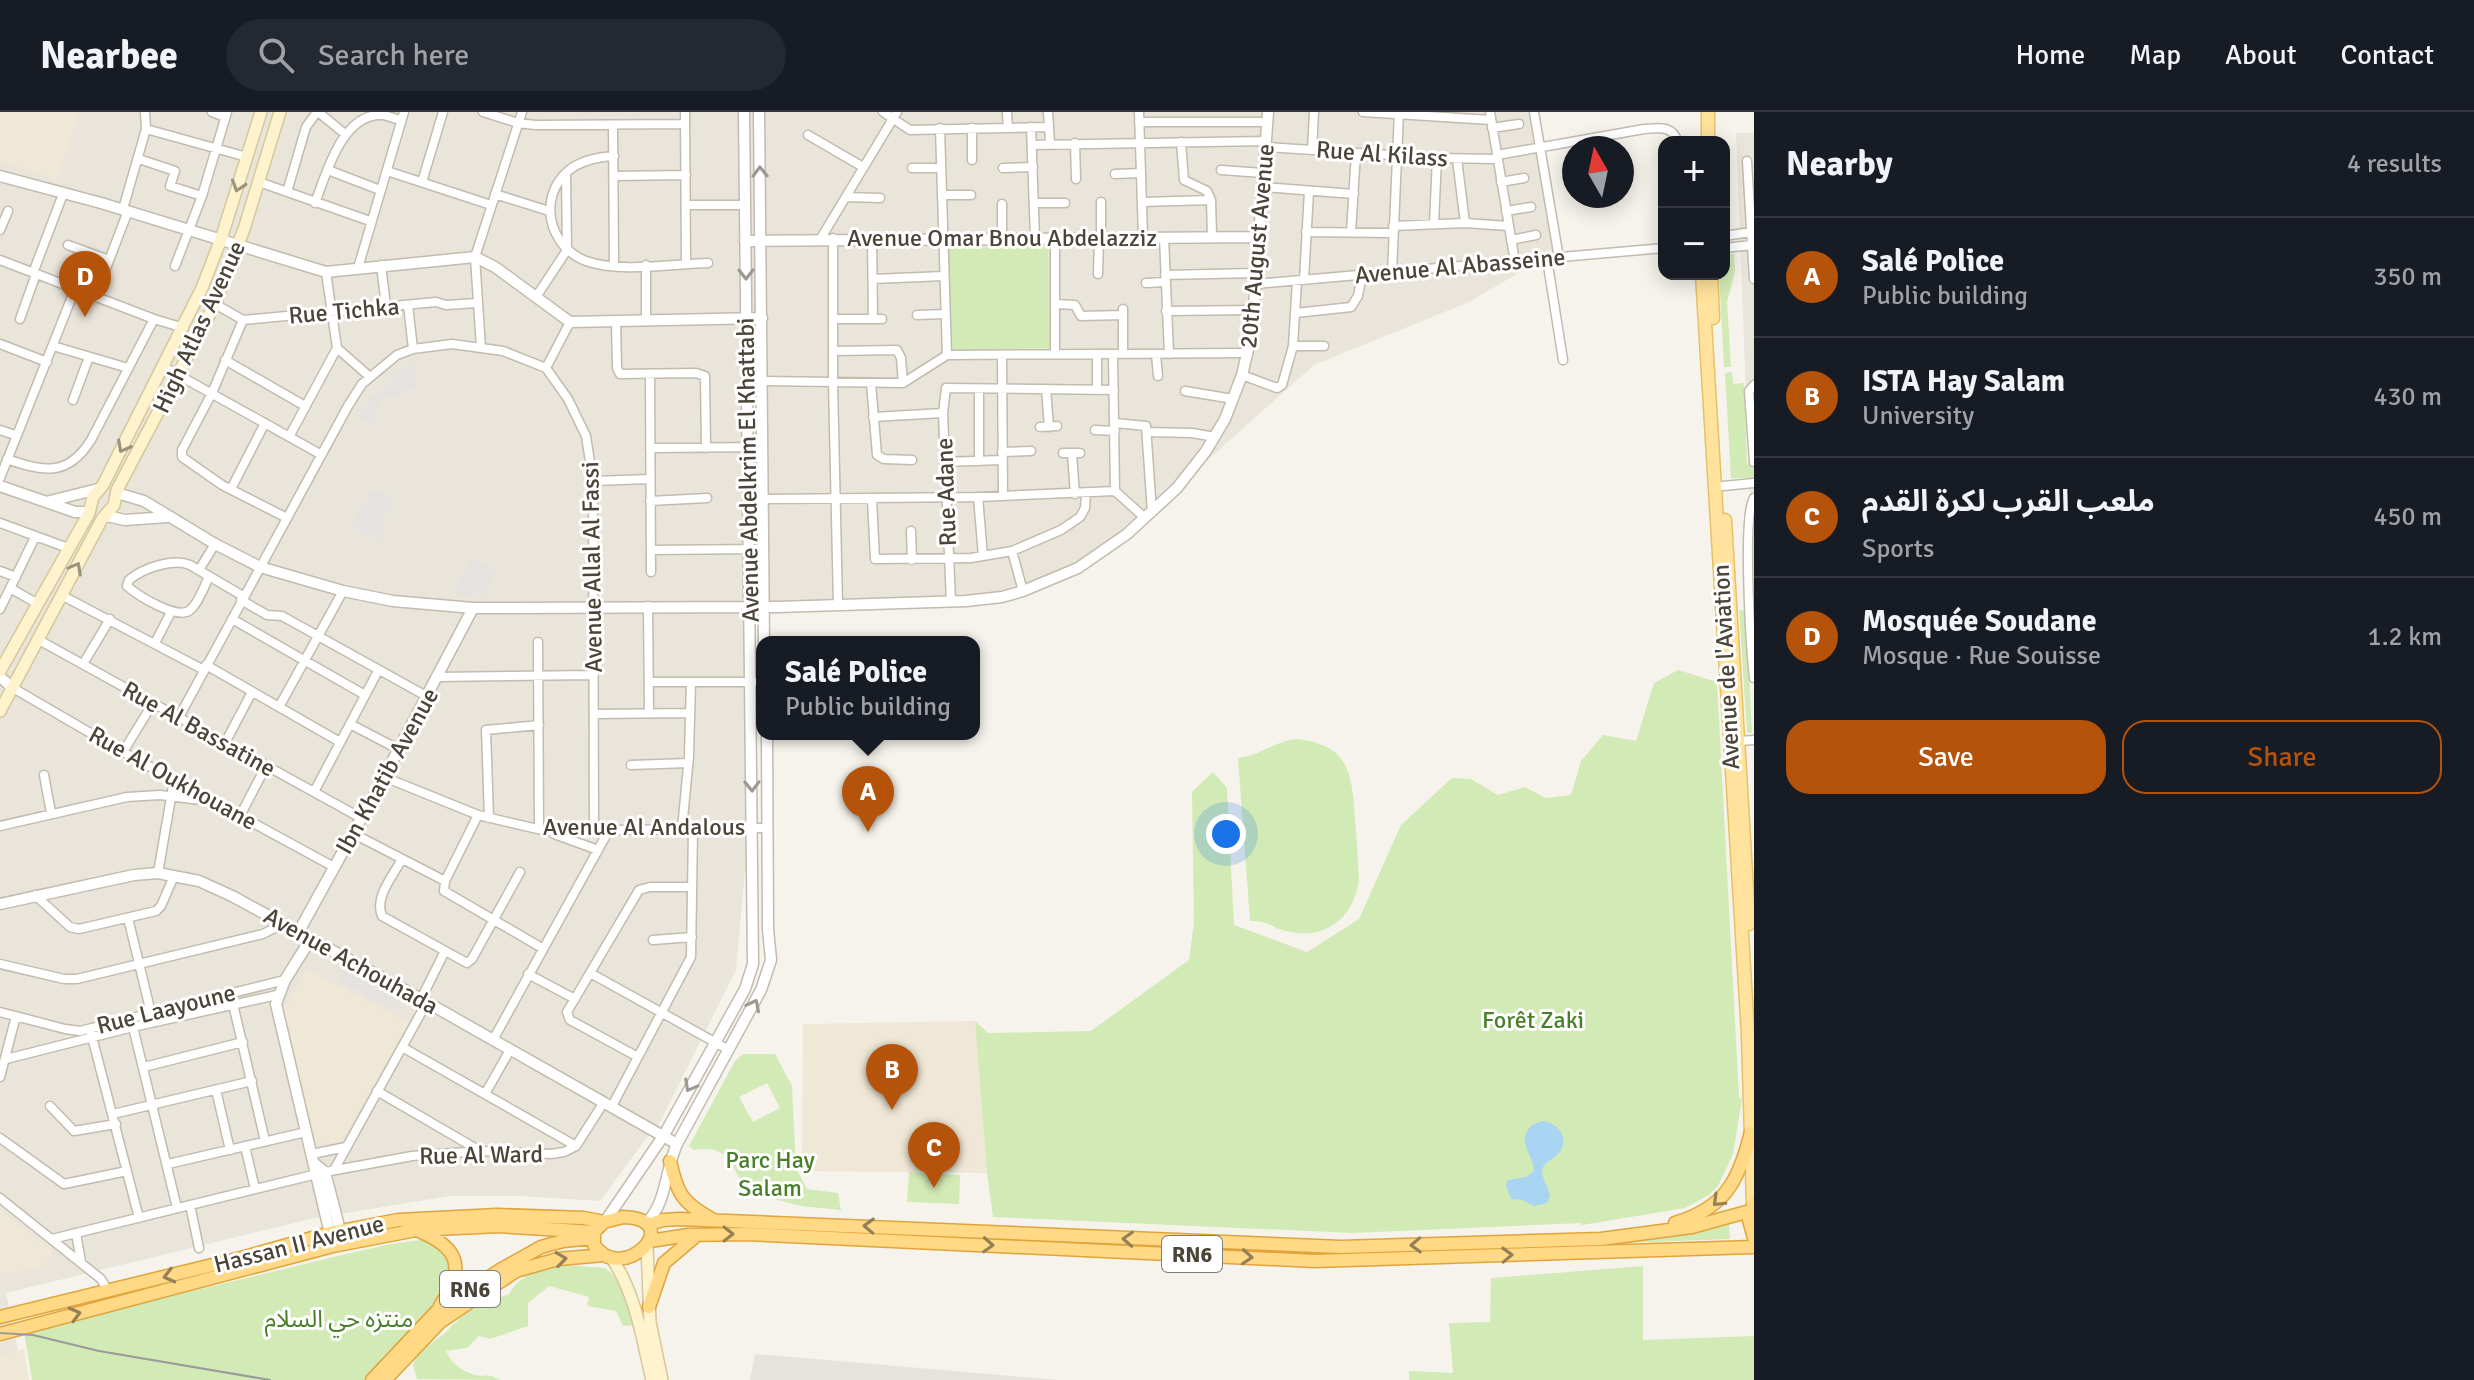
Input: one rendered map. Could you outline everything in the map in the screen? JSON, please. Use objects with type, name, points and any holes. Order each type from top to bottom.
[{"type":"highway","points":[[1634,1235],[1691,1218],[1713,1207],[1730,1188],[1751,1132]]},
{"type":"highway","points":[[670,1161],[680,1196],[715,1220]]},
{"type":"highway","points":[[1752,1206],[1750,1228],[1754,1238]]},
{"type":"highway","name":"RN6","points":[[605,1221],[630,1217],[647,1224],[670,1219],[715,1220],[1314,1247],[1567,1241],[1634,1235],[1712,1223],[1752,1206]]},
{"type":"highway","name":"Hassan II Avenue","points":[[0,1334],[398,1220],[469,1215],[561,1216],[605,1221]]},
{"type":"highway","points":[[605,1221],[593,1235],[594,1245],[608,1256]]},
{"type":"highway","points":[[647,1224],[651,1230],[649,1244]]},
{"type":"highway","name":"Hassan II Avenue","points":[[0,1317],[336,1238],[498,1226],[593,1235]]},
{"type":"highway","points":[[416,1230],[446,1246],[455,1264],[456,1278],[436,1312]]},
{"type":"highway","name":"RN6","points":[[372,1380],[436,1312],[525,1254],[593,1235]]},
{"type":"highway","points":[[649,1307],[664,1263],[697,1235]]},
{"type":"highway","name":"RN6","points":[[385,1380],[440,1322],[516,1271],[558,1259],[633,1255],[649,1244],[697,1235],[842,1237],[1328,1261],[1754,1247]]},
{"type":"main road","name":"High Atlas Avenue","points":[[89,512],[90,502],[101,487],[184,328],[221,239],[261,112]]},
{"type":"main road","name":"High Atlas Avenue","points":[[0,711],[215,304],[239,245],[280,112]]},
{"type":"main road","points":[[1700,112],[1700,136]]},
{"type":"main road","points":[[1708,112],[1708,136]]},
{"type":"main road","name":"Avenue de l'Aviation","points":[[1702,280],[1747,892],[1752,1206]]},
{"type":"main road","name":"Avenue de l'Aviation","points":[[1711,280],[1754,1004]]},
{"type":"main road","points":[[101,487],[109,484],[117,492]]},
{"type":"main road","points":[[0,674],[89,512],[97,519],[105,517]]},
{"type":"main road","points":[[649,1244],[649,1307],[662,1380]]},
{"type":"main road","points":[[608,1256],[624,1278],[631,1297],[652,1380]]},
{"type":"street","points":[[95,297],[139,159],[146,129],[145,112]]},
{"type":"street","points":[[175,266],[202,196],[226,114],[212,112]]},
{"type":"street","points":[[287,192],[306,127],[318,112],[345,134]]},
{"type":"street","points":[[422,182],[443,112]]},
{"type":"street","points":[[483,112],[518,123],[557,127],[685,124]]},
{"type":"street","points":[[481,348],[475,257],[522,112]]},
{"type":"street","points":[[685,112],[686,264]]},
{"type":"street","name":"Avenue Abdelkrim El Khattabi","points":[[605,1221],[664,1135],[745,989],[752,970],[756,682],[749,606],[744,112]]},
{"type":"street","name":"Avenue Abdelkrim El Khattabi","points":[[759,112],[764,636]]},
{"type":"street","points":[[884,112],[895,115],[906,129],[1048,127]]},
{"type":"street","points":[[1007,112],[1008,128]]},
{"type":"street","points":[[1048,112],[1050,143]]},
{"type":"street","points":[[1139,112],[1143,237]]},
{"type":"street","points":[[1312,150],[1314,112]]},
{"type":"street","points":[[1363,112],[1519,124]]},
{"type":"street","points":[[1534,112],[1559,258]]},
{"type":"street","points":[[1392,273],[1398,114]]},
{"type":"street","points":[[821,238],[895,115]]},
{"type":"street","points":[[315,203],[338,143],[345,134],[371,116],[402,116],[358,268]]},
{"type":"street","points":[[1139,122],[1200,117],[1268,117]]},
{"type":"street","name":"20th August Avenue","points":[[117,492],[144,501],[167,517],[260,567],[343,591],[393,601],[473,608],[838,605],[951,602],[1002,597],[1023,591],[1093,559],[1148,515],[1188,476],[1215,437],[1233,399],[1248,353],[1268,117]]},
{"type":"street","points":[[1491,120],[1515,262]]},
{"type":"street","points":[[613,126],[614,265]]},
{"type":"street","points":[[1031,127],[1035,238]]},
{"type":"street","points":[[940,128],[947,355]]},
{"type":"street","points":[[972,128],[972,160]]},
{"type":"street","points":[[146,129],[247,157]]},
{"type":"street","name":"Rue Al Kilass","points":[[1032,145],[1266,144],[1457,159],[1497,157],[1654,129],[1671,130],[1674,136]]},
{"type":"street","points":[[808,135],[863,167]]},
{"type":"street","points":[[1181,142],[1184,180],[1207,191],[1211,200],[1212,236]]},
{"type":"street","points":[[1075,143],[1076,179]]},
{"type":"street","points":[[1351,232],[1356,153]]},
{"type":"street","points":[[614,156],[586,161],[566,173],[557,187],[549,211],[556,234],[567,250],[587,261],[614,265],[708,263]]},
{"type":"street","points":[[1434,224],[1437,158]]},
{"type":"street","points":[[139,159],[175,171],[170,186],[202,196]]},
{"type":"street","points":[[1457,159],[1465,223]]},
{"type":"street","points":[[1747,161],[1754,279]]},
{"type":"street","points":[[1003,168],[1033,167]]},
{"type":"street","points":[[912,168],[941,168]]},
{"type":"street","points":[[328,170],[380,190]]},
{"type":"street","points":[[1221,170],[1263,173]]},
{"type":"street","points":[[387,171],[491,205]]},
{"type":"street","points":[[536,297],[567,250],[566,173]]},
{"type":"street","points":[[1115,174],[1141,173]]},
{"type":"street","points":[[614,176],[686,175]]},
{"type":"street","points":[[0,176],[125,210],[326,272],[475,257],[495,267],[570,322],[762,318]]},
{"type":"street","points":[[1501,182],[1524,178]]},
{"type":"street","points":[[259,182],[370,221]]},
{"type":"street","points":[[1262,187],[1354,194]]},
{"type":"street","points":[[1242,375],[1280,387],[1293,346],[1309,191]]},
{"type":"street","points":[[20,319],[63,194]]},
{"type":"street","points":[[495,194],[549,211]]},
{"type":"street","points":[[942,195],[971,195]]},
{"type":"street","points":[[846,197],[880,198]]},
{"type":"street","points":[[1142,202],[1211,200]]},
{"type":"street","points":[[1098,274],[1101,202]]},
{"type":"street","points":[[1034,203],[1065,203]]},
{"type":"street","points":[[1002,204],[1002,239]]},
{"type":"street","points":[[686,205],[745,205]]},
{"type":"street","points":[[1506,211],[1531,207]]},
{"type":"street","points":[[0,230],[8,211]]},
{"type":"street","points":[[1306,232],[1351,232],[1465,223],[1508,226]]},
{"type":"street","points":[[1511,240],[1536,235]]},
{"type":"street","points":[[1730,236],[1752,238]]},
{"type":"street","points":[[1164,237],[1169,354]]},
{"type":"street","name":"Avenue Omar Bnou Abdelazziz","points":[[745,241],[821,238],[1259,237]]},
{"type":"street","points":[[833,238],[838,605]]},
{"type":"street","points":[[833,319],[878,319],[872,238]]},
{"type":"street","points":[[1055,238],[1055,354]]},
{"type":"street","points":[[1730,246],[1752,238]]},
{"type":"street","points":[[68,245],[109,260]]},
{"type":"street","name":"Avenue Al Abasseine","points":[[1146,283],[1165,279],[1301,280],[1658,248]]},
{"type":"street","points":[[1547,259],[1563,360]]},
{"type":"street","points":[[0,260],[184,328]]},
{"type":"street","points":[[381,265],[386,306]]},
{"type":"street","points":[[646,265],[646,321]]},
{"type":"street","points":[[289,437],[337,348],[326,272]]},
{"type":"street","points":[[1296,313],[1351,307],[1358,296],[1362,275]]},
{"type":"street","points":[[873,279],[944,276]]},
{"type":"street","points":[[0,478],[75,289]]},
{"type":"street","name":"Rue Tichka","points":[[243,320],[436,302],[446,305],[477,303]]},
{"type":"street","points":[[215,304],[243,320],[212,393],[182,450],[184,460],[287,518]]},
{"type":"street","points":[[1055,304],[1076,306],[1081,316],[1123,312],[1123,354]]},
{"type":"street","points":[[408,305],[413,349]]},
{"type":"street","points":[[1166,311],[1254,310]]},
{"type":"street","points":[[917,315],[945,314]]},
{"type":"street","points":[[7,459],[32,468],[52,470],[79,457],[154,319]]},
{"type":"street","points":[[179,717],[320,454],[348,406],[370,377],[397,355],[442,344],[515,355],[546,368],[570,322]]},
{"type":"street","points":[[616,322],[618,373],[703,374],[707,381],[706,448]]},
{"type":"street","points":[[0,344],[47,362]]},
{"type":"street","points":[[53,346],[128,368]]},
{"type":"street","points":[[1293,346],[1324,346]]},
{"type":"street","points":[[337,348],[370,377]]},
{"type":"street","points":[[833,351],[897,350],[901,358],[903,383]]},
{"type":"street","points":[[763,381],[903,383],[947,355],[1248,353]]},
{"type":"street","points":[[1097,354],[1097,390]]},
{"type":"street","points":[[1156,354],[1158,376]]},
{"type":"street","points":[[1002,355],[1003,496]]},
{"type":"street","points":[[1113,355],[1115,491]]},
{"type":"street","points":[[73,400],[89,357]]},
{"type":"street","points":[[225,360],[305,406]]},
{"type":"street","points":[[164,367],[320,454]]},
{"type":"street","name":"Avenue Allal Al Fassi","points":[[546,368],[568,399],[586,436],[593,481],[594,830]]},
{"type":"street","points":[[650,375],[651,572]]},
{"type":"street","name":"Rue Adane","points":[[871,383],[878,457],[912,460]]},
{"type":"street","points":[[1754,385],[1749,391],[1754,462]]},
{"type":"street","name":"Rue Adane","points":[[951,602],[944,462],[945,390],[952,387],[979,389]]},
{"type":"street","points":[[979,461],[979,389],[1114,390]]},
{"type":"street","points":[[1046,389],[1049,427]]},
{"type":"street","points":[[1185,391],[1233,399]]},
{"type":"street","points":[[873,417],[943,413]]},
{"type":"street","points":[[231,489],[265,423]]},
{"type":"street","points":[[1095,430],[1144,424],[1147,432],[1148,515]]},
{"type":"street","points":[[0,430],[15,435]]},
{"type":"street","points":[[1147,432],[1215,437]]},
{"type":"street","points":[[650,448],[763,447]]},
{"type":"street","points":[[944,462],[979,461],[1031,451]]},
{"type":"street","points":[[1071,453],[1075,494]]},
{"type":"street","points":[[593,481],[650,479]]},
{"type":"street","points":[[1723,486],[1754,483]]},
{"type":"street","points":[[0,486],[75,512],[89,512]]},
{"type":"street","points":[[44,502],[101,487]]},
{"type":"street","points":[[763,499],[978,497],[1115,491],[1148,515]]},
{"type":"street","points":[[872,499],[875,558],[949,559],[1012,551],[1061,530],[1080,517],[1085,508],[1086,493]]},
{"type":"street","points":[[978,497],[983,556]]},
{"type":"street","points":[[650,501],[707,498]]},
{"type":"street","points":[[1754,498],[1749,508],[1754,678]]},
{"type":"street","points":[[105,517],[125,520],[167,517]]},
{"type":"street","points":[[0,523],[68,548]]},
{"type":"street","points":[[911,531],[912,560]]},
{"type":"street","points":[[0,609],[35,537]]},
{"type":"street","points":[[199,570],[215,544]]},
{"type":"street","points":[[651,550],[763,549]]},
{"type":"street","points":[[1012,551],[1023,591]]},
{"type":"street","points":[[209,577],[189,612],[181,614],[171,612],[128,588],[129,580],[142,571],[187,563],[199,570],[267,615],[282,616],[428,697]]},
{"type":"street","points":[[0,571],[16,577]]},
{"type":"street","points":[[10,588],[38,604]]},
{"type":"street","points":[[279,707],[343,591]]},
{"type":"street","points":[[61,595],[205,667],[340,742]]},
{"type":"street","points":[[648,606],[649,713]]},
{"type":"street","points":[[1731,607],[1752,606]]},
{"type":"street","name":"Ibn Khatib Avenue","points":[[298,933],[428,697],[473,608]]},
{"type":"street","points":[[155,643],[171,612]]},
{"type":"street","points":[[83,664],[110,619]]},
{"type":"street","points":[[232,619],[365,695]]},
{"type":"street","name":"Rue Al Bassatine","points":[[37,639],[361,818]]},
{"type":"street","points":[[538,642],[542,830],[598,850]]},
{"type":"street","points":[[314,792],[378,671]]},
{"type":"street","points":[[0,674],[13,688]]},
{"type":"street","points":[[438,677],[594,675]]},
{"type":"street","points":[[649,682],[756,682]]},
{"type":"street","points":[[682,829],[691,682]]},
{"type":"street","name":"Rue Al Oukhouane","points":[[13,688],[334,867]]},
{"type":"street","points":[[225,743],[252,692]]},
{"type":"street","points":[[123,752],[153,703]]},
{"type":"street","points":[[594,714],[690,713]]},
{"type":"street","points":[[350,724],[398,749]]},
{"type":"street","points":[[489,818],[486,730],[539,725]]},
{"type":"street","points":[[647,1224],[660,1207],[677,1144],[754,1005],[771,960],[768,929],[767,740]]},
{"type":"street","points":[[1739,741],[1754,740]]},
{"type":"street","points":[[631,765],[688,763]]},
{"type":"street","points":[[240,816],[266,766]]},
{"type":"street","points":[[44,775],[51,813]]},
{"type":"street","name":"Avenue Al Andalous","points":[[384,777],[478,815],[542,830],[768,828]]},
{"type":"street","points":[[158,873],[174,780]]},
{"type":"street","points":[[0,826],[116,799],[170,796],[213,802]]},
{"type":"street","points":[[478,815],[445,881],[445,893],[542,948]]},
{"type":"street","name":"Rue Al Ward","points":[[52,1239],[255,1189],[320,1167],[481,1151],[551,1154],[576,1146],[638,1057],[690,960],[693,829]]},
{"type":"street","points":[[493,1040],[609,830]]},
{"type":"street","points":[[354,834],[445,881]]},
{"type":"street","points":[[402,859],[381,898],[384,919],[469,962],[520,872]]},
{"type":"street","name":"Avenue Achouhada","points":[[0,904],[120,877],[158,873],[199,881],[424,1000],[677,1144]]},
{"type":"street","points":[[35,895],[74,929],[159,909],[174,876]]},
{"type":"street","points":[[638,1057],[570,1020],[567,1012],[641,888],[692,887]]},
{"type":"street","points":[[128,918],[152,1017]]},
{"type":"street","points":[[0,964],[70,980],[258,935],[282,924]]},
{"type":"street","points":[[653,940],[692,937]]},
{"type":"street","points":[[310,940],[277,995],[277,1011],[336,1238]]},
{"type":"street","points":[[320,1167],[346,1147],[402,1047],[445,951]]},
{"type":"street","points":[[528,974],[575,999]]},
{"type":"street","points":[[592,974],[729,1050]]},
{"type":"street","name":"Rue Laayoune","points":[[0,1012],[91,1033],[285,980]]},
{"type":"street","points":[[6,1059],[91,1033],[133,1027],[152,1017],[277,995]]},
{"type":"street","points":[[233,1004],[265,1141]]},
{"type":"street","points":[[0,1077],[16,1016]]},
{"type":"street","points":[[133,1027],[177,1208]]},
{"type":"street","points":[[91,1033],[139,1218]]},
{"type":"street","points":[[144,1067],[243,1042]]},
{"type":"street","points":[[402,1047],[576,1146]]},
{"type":"street","points":[[485,1094],[510,1050]]},
{"type":"street","points":[[113,1114],[252,1081]]},
{"type":"street","points":[[216,1090],[230,1150]]},
{"type":"street","points":[[377,1091],[481,1151]]},
{"type":"street","points":[[50,1106],[74,1131],[116,1124]]},
{"type":"street","points":[[168,1164],[306,1132]]},
{"type":"street","points":[[0,1138],[64,1184],[127,1171]]},
{"type":"street","points":[[245,1146],[255,1189]]},
{"type":"street","points":[[320,1167],[346,1147]]},
{"type":"street","points":[[0,1198],[101,1279],[108,1291]]},
{"type":"street","points":[[190,1205],[199,1248]]},
{"type":"street","points":[[76,1233],[81,1263]]},
{"type":"shaded area","points":[[0,112],[1535,112],[1559,249],[1469,302],[1314,365],[1148,513],[1069,571],[985,599],[747,604],[749,826],[736,970],[657,1128],[600,1201],[450,1196],[310,1219],[6,1293],[24,1380],[0,1380]]},
{"type":"shaded area","points":[[0,112],[80,112],[57,180],[0,162]]},
{"type":"shaded area","points":[[1736,133],[1754,133],[1754,605]]},
{"type":"shaded area","points":[[413,361],[416,387],[396,397],[391,393],[383,398],[372,425],[358,418],[372,395],[376,396],[391,377]]},
{"type":"shaded area","points":[[371,491],[384,492],[395,499],[381,525],[386,528],[378,541],[352,527]]},
{"type":"shaded area","points":[[471,557],[497,572],[483,596],[472,593],[466,598],[454,592]]},
{"type":"shaded area","points":[[308,970],[409,1023],[341,1141],[312,1145],[282,1012]]},
{"type":"shaded area","points":[[345,970],[400,1000],[394,1010],[339,980]]},
{"type":"shaded area","points":[[975,1021],[987,1173],[802,1171],[803,1024]]},
{"type":"shaded area","points":[[0,1210],[53,1251],[47,1264],[18,1273],[0,1272]]},
{"type":"shaded area","points":[[24,1349],[29,1380],[0,1380],[0,1355]]},
{"type":"shaded area","points":[[755,1354],[1058,1380],[750,1380]]},
{"type":"green space","points":[[1048,247],[1049,348],[949,350],[947,248]]},
{"type":"green space","points":[[1734,253],[1735,271],[1727,302],[1731,367],[1724,367],[1719,280],[1730,280],[1730,255]]},
{"type":"green space","points":[[1732,372],[1733,384],[1744,383],[1747,463],[1754,469],[1754,478],[1731,478],[1725,373]]},
{"type":"green space","points":[[1739,610],[1746,610],[1752,733],[1747,733]]},
{"type":"green space","name":"Forêt Zaki","points":[[1678,670],[1717,682],[1739,1097],[1742,1099],[1733,1154],[1718,1186],[1709,1195],[1685,1208],[1582,1225],[1352,1233],[993,1217],[975,1021],[988,1033],[1091,1031],[1189,960],[1194,923],[1192,792],[1213,772],[1227,788],[1234,925],[1307,952],[1359,919],[1401,825],[1452,778],[1471,779],[1498,795],[1525,787],[1545,798],[1571,795],[1581,761],[1603,735],[1636,741],[1654,683]]},
{"type":"green space","points":[[1297,739],[1315,742],[1338,755],[1349,775],[1354,803],[1359,881],[1356,894],[1343,916],[1324,930],[1313,933],[1286,931],[1250,921],[1238,758]]},
{"type":"green space","name":"Parc Hay Salam","points":[[743,1054],[775,1054],[792,1086],[796,1168],[807,1189],[838,1193],[841,1210],[801,1206],[750,1193],[724,1155],[707,1149],[694,1150],[689,1146],[735,1061]],"holes":[[[767,1083],[780,1108],[753,1122],[739,1097]]]},
{"type":"green space","points":[[909,1172],[960,1175],[959,1204],[907,1202]]},
{"type":"green space","points":[[1729,1225],[1730,1239],[1624,1243],[1625,1242]]},
{"type":"green space","name":"منتزه حي السلام","points":[[421,1240],[435,1243],[447,1259],[451,1272],[435,1308],[366,1380],[32,1380],[24,1332],[346,1254]]},
{"type":"green space","points":[[566,1265],[605,1268],[618,1279],[636,1325],[623,1326],[616,1311],[587,1306],[589,1297],[549,1286],[528,1303],[528,1326],[490,1339],[479,1336],[467,1348],[446,1351],[454,1363],[466,1372],[500,1380],[417,1379],[413,1365],[417,1353],[443,1335],[462,1316],[482,1303],[509,1294],[526,1276]]},
{"type":"green space","points":[[1643,1266],[1643,1340],[1754,1336],[1754,1380],[1409,1380],[1409,1371],[1453,1373],[1449,1323],[1490,1322],[1491,1278]]},
{"type":"water","points":[[1542,1121],[1558,1128],[1563,1143],[1558,1154],[1543,1167],[1542,1174],[1550,1195],[1547,1203],[1534,1206],[1511,1199],[1506,1186],[1508,1180],[1526,1177],[1534,1171],[1525,1137],[1532,1125]]},
{"type":"tram line","points":[[0,1333],[33,1335],[99,1351],[270,1380]]},
{"type":"place","name":"Mosquée Soudane","points":[[85,317]]},
{"type":"place","name":"Salé Police","points":[[868,832]]},
{"type":"place","name":"ISTA Hay Salam","points":[[892,1110]]},
{"type":"place","name":"ملعب القرب لكرة القدم","points":[[934,1188]]}]
